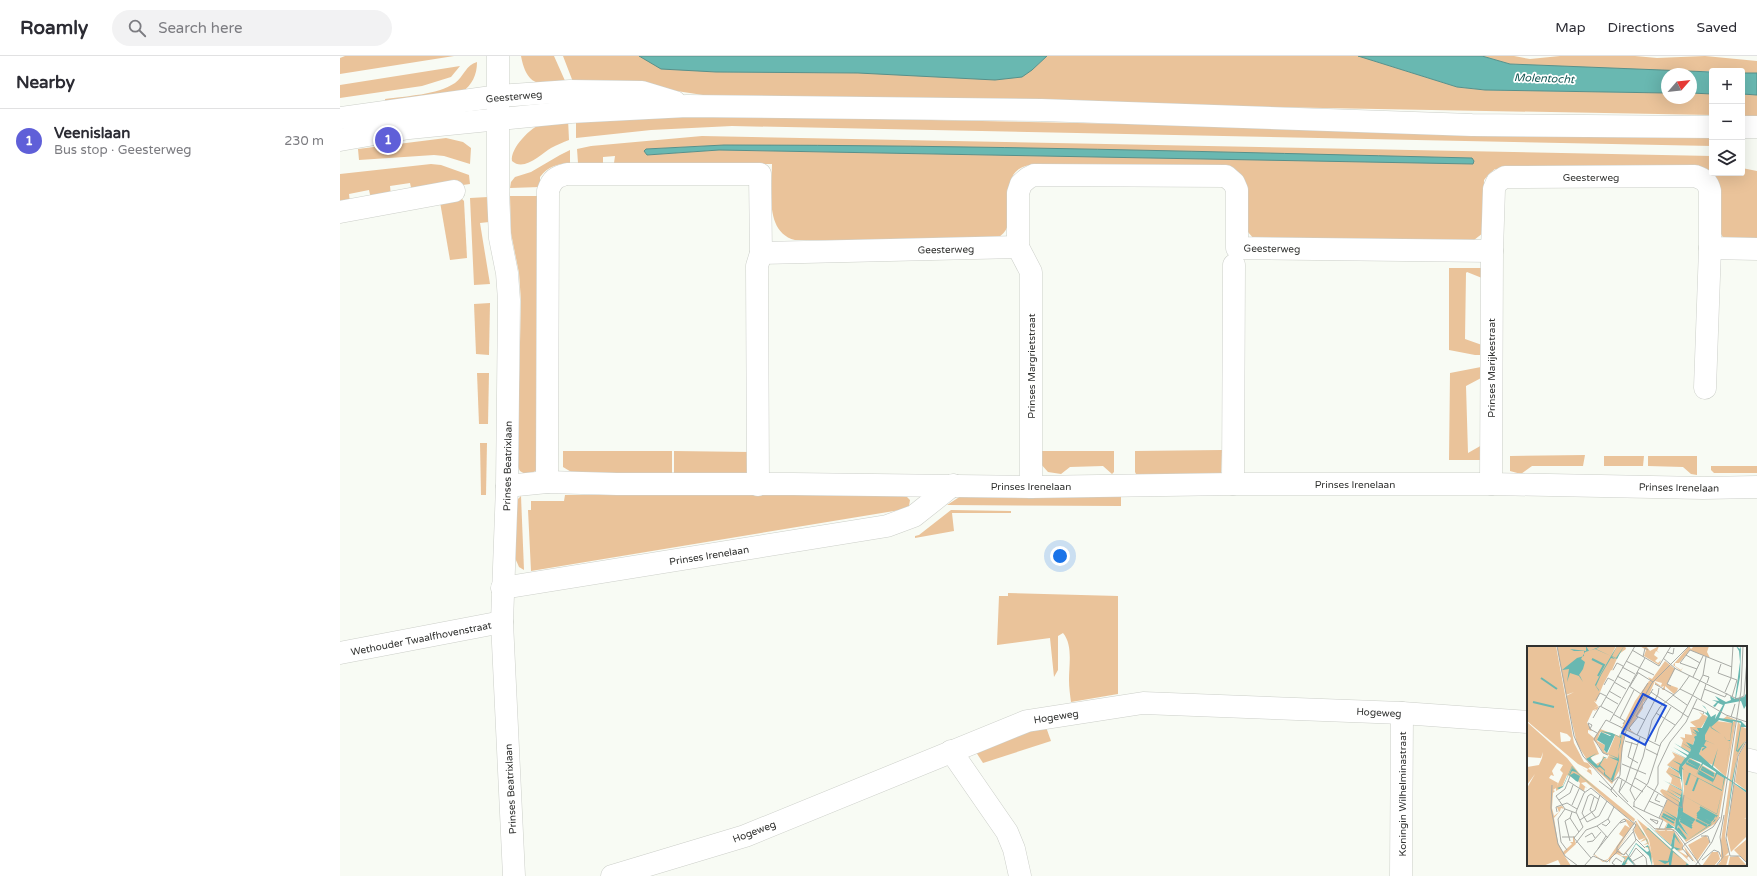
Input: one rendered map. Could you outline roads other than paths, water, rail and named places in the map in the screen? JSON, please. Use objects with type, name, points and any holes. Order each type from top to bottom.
[{"type":"street","name":"Prinses Beatrixlaan","points":[[498,56],[498,192],[500,238],[507,273],[509,300],[507,486],[502,588],[502,622],[514,876]]},
{"type":"street","name":"Geesterweg","points":[[340,118],[499,96],[570,91],[642,92],[688,106]]},
{"type":"street","name":"Geesterweg","points":[[340,140],[409,128],[499,119],[571,112],[688,106],[1041,110],[1472,125],[1709,127]]},
{"type":"street","points":[[1745,127],[1757,127]]},
{"type":"street","points":[[548,482],[548,191],[554,178],[567,174],[760,174],[761,253],[758,266],[758,485]]},
{"type":"street","name":"Geesterweg","points":[[761,253],[1018,247],[1018,193],[1022,184],[1034,175],[1226,176],[1234,183],[1237,190],[1237,248],[1492,251],[1494,189],[1497,182],[1505,177],[1695,176],[1703,179],[1709,185],[1710,191],[1710,248],[1705,388]]},
{"type":"street","points":[[340,212],[454,191]]},
{"type":"street","name":"Prinses Margrietstraat","points":[[1018,247],[1031,272],[1031,487]]},
{"type":"street","points":[[1710,248],[1757,249]]},
{"type":"street","name":"Prinses Marijkestraat","points":[[1491,484],[1492,251]]},
{"type":"street","name":"Geesterweg","points":[[1233,484],[1234,265]]},
{"type":"street","name":"Prinses Irenelaan","points":[[507,486],[548,482],[1031,487],[1233,484],[1491,484],[1703,488],[1757,487]]},
{"type":"street","name":"Prinses Irenelaan","points":[[502,588],[887,526],[914,516],[953,486]]},
{"type":"street","name":"Wethouder Twaalfhovenstraat","points":[[340,653],[502,622]]},
{"type":"street","name":"Hogeweg","points":[[612,876],[746,836],[951,751],[1028,721],[1143,703],[1402,713],[1527,722]]},
{"type":"street","name":"Koningin Wilhelminastraat","points":[[1401,876],[1402,713]]},
{"type":"street","points":[[951,751],[1007,832],[1014,849],[1020,876]]},
{"type":"street","points":[[1747,758],[1757,762]]},
{"type":"water","points":[[639,56],[1047,56],[1022,77],[995,80],[858,73],[716,72],[661,69]]},
{"type":"water","name":"Molentocht","points":[[1358,56],[1482,56],[1510,64],[1661,70],[1661,93],[1485,90],[1457,87]]},
{"type":"water","points":[[1697,71],[1709,72],[1709,94],[1697,93]]},
{"type":"water","points":[[1745,73],[1757,73],[1757,95],[1745,94]]},
{"type":"water","points":[[724,145],[1098,149],[1472,158],[1474,161],[1473,164],[719,150],[647,155],[644,151],[646,149]]},
{"type":"place","name":"Veenislaan","points":[[388,140]]}]
